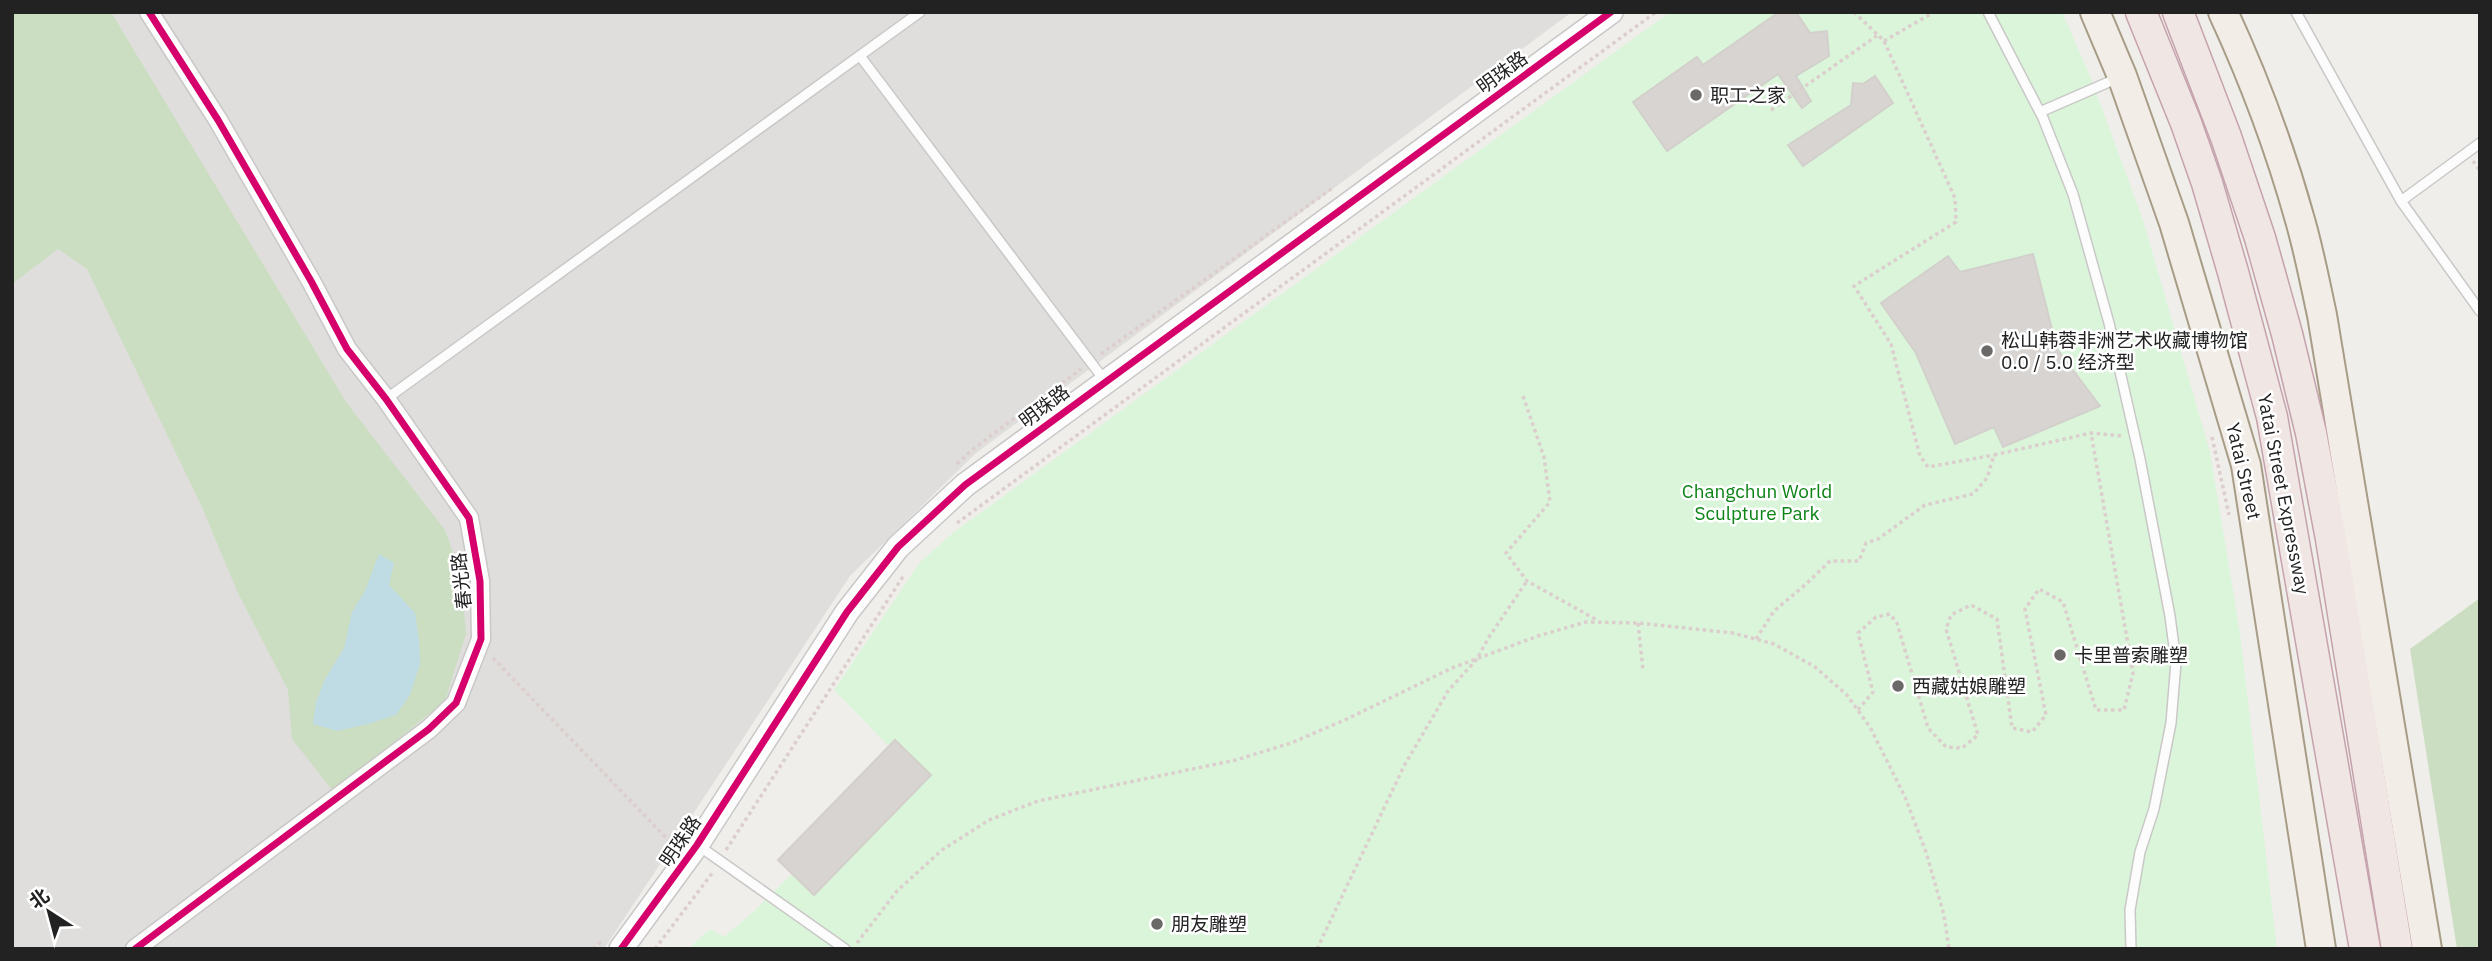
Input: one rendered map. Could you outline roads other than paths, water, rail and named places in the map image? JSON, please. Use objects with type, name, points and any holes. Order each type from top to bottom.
[{"type":"highway","name":"Yatai Street Expressway","points":[[2142,18],[2186,122],[2233,272],[2272,417],[2365,949]]},
{"type":"highway","name":"Yatai Street Expressway","points":[[2185,20],[2260,238],[2311,433],[2331,539],[2397,949]]},
{"type":"main road","name":"Yatai Street","points":[[2095,12],[2122,76],[2174,223],[2246,465],[2322,949]]},
{"type":"main road","points":[[2223,12],[2245,61],[2281,158],[2301,222],[2322,314],[2427,949]]},
{"type":"street","name":"春光路","points":[[135,949],[429,729],[456,703],[479,643],[480,581],[469,517],[347,349],[218,120],[149,12]]},
{"type":"street","name":"明珠路","points":[[621,949],[686,846],[847,612],[898,547],[965,485],[1611,12]]},
{"type":"lane","points":[[386,400],[920,12]]},
{"type":"lane","points":[[1988,12],[2040,112],[2073,194],[2109,323],[2136,438],[2170,616],[2176,662],[2169,735],[2154,809],[2140,852],[2130,910],[2131,949]]},
{"type":"lane","points":[[2296,12],[2401,201],[2480,311]]},
{"type":"lane","points":[[860,56],[1105,381]]},
{"type":"lane","points":[[2040,112],[2122,76]]},
{"type":"lane","points":[[2401,201],[2480,143]]},
{"type":"lane","points":[[686,846],[721,862],[845,949]]},
{"type":"water","points":[[379,554],[394,563],[389,585],[415,613],[420,664],[410,695],[396,715],[368,724],[337,731],[313,724],[316,702],[325,679],[344,648],[352,612],[365,591]]},
{"type":"place","name":"职工之家","points":[[1696,95]]},
{"type":"place","name":"松山韩蓉非洲艺术收藏博物馆 0.0 / 5.0 经济型","points":[[1987,351]]},
{"type":"place","name":"卡里普索雕塑","points":[[2060,655]]},
{"type":"place","name":"西藏姑娘雕塑","points":[[1898,686]]},
{"type":"place","name":"朋友雕塑","points":[[1157,924]]},
{"type":"park label","name":"Changchun World Sculpture Park","points":[[1757,502]]}]
